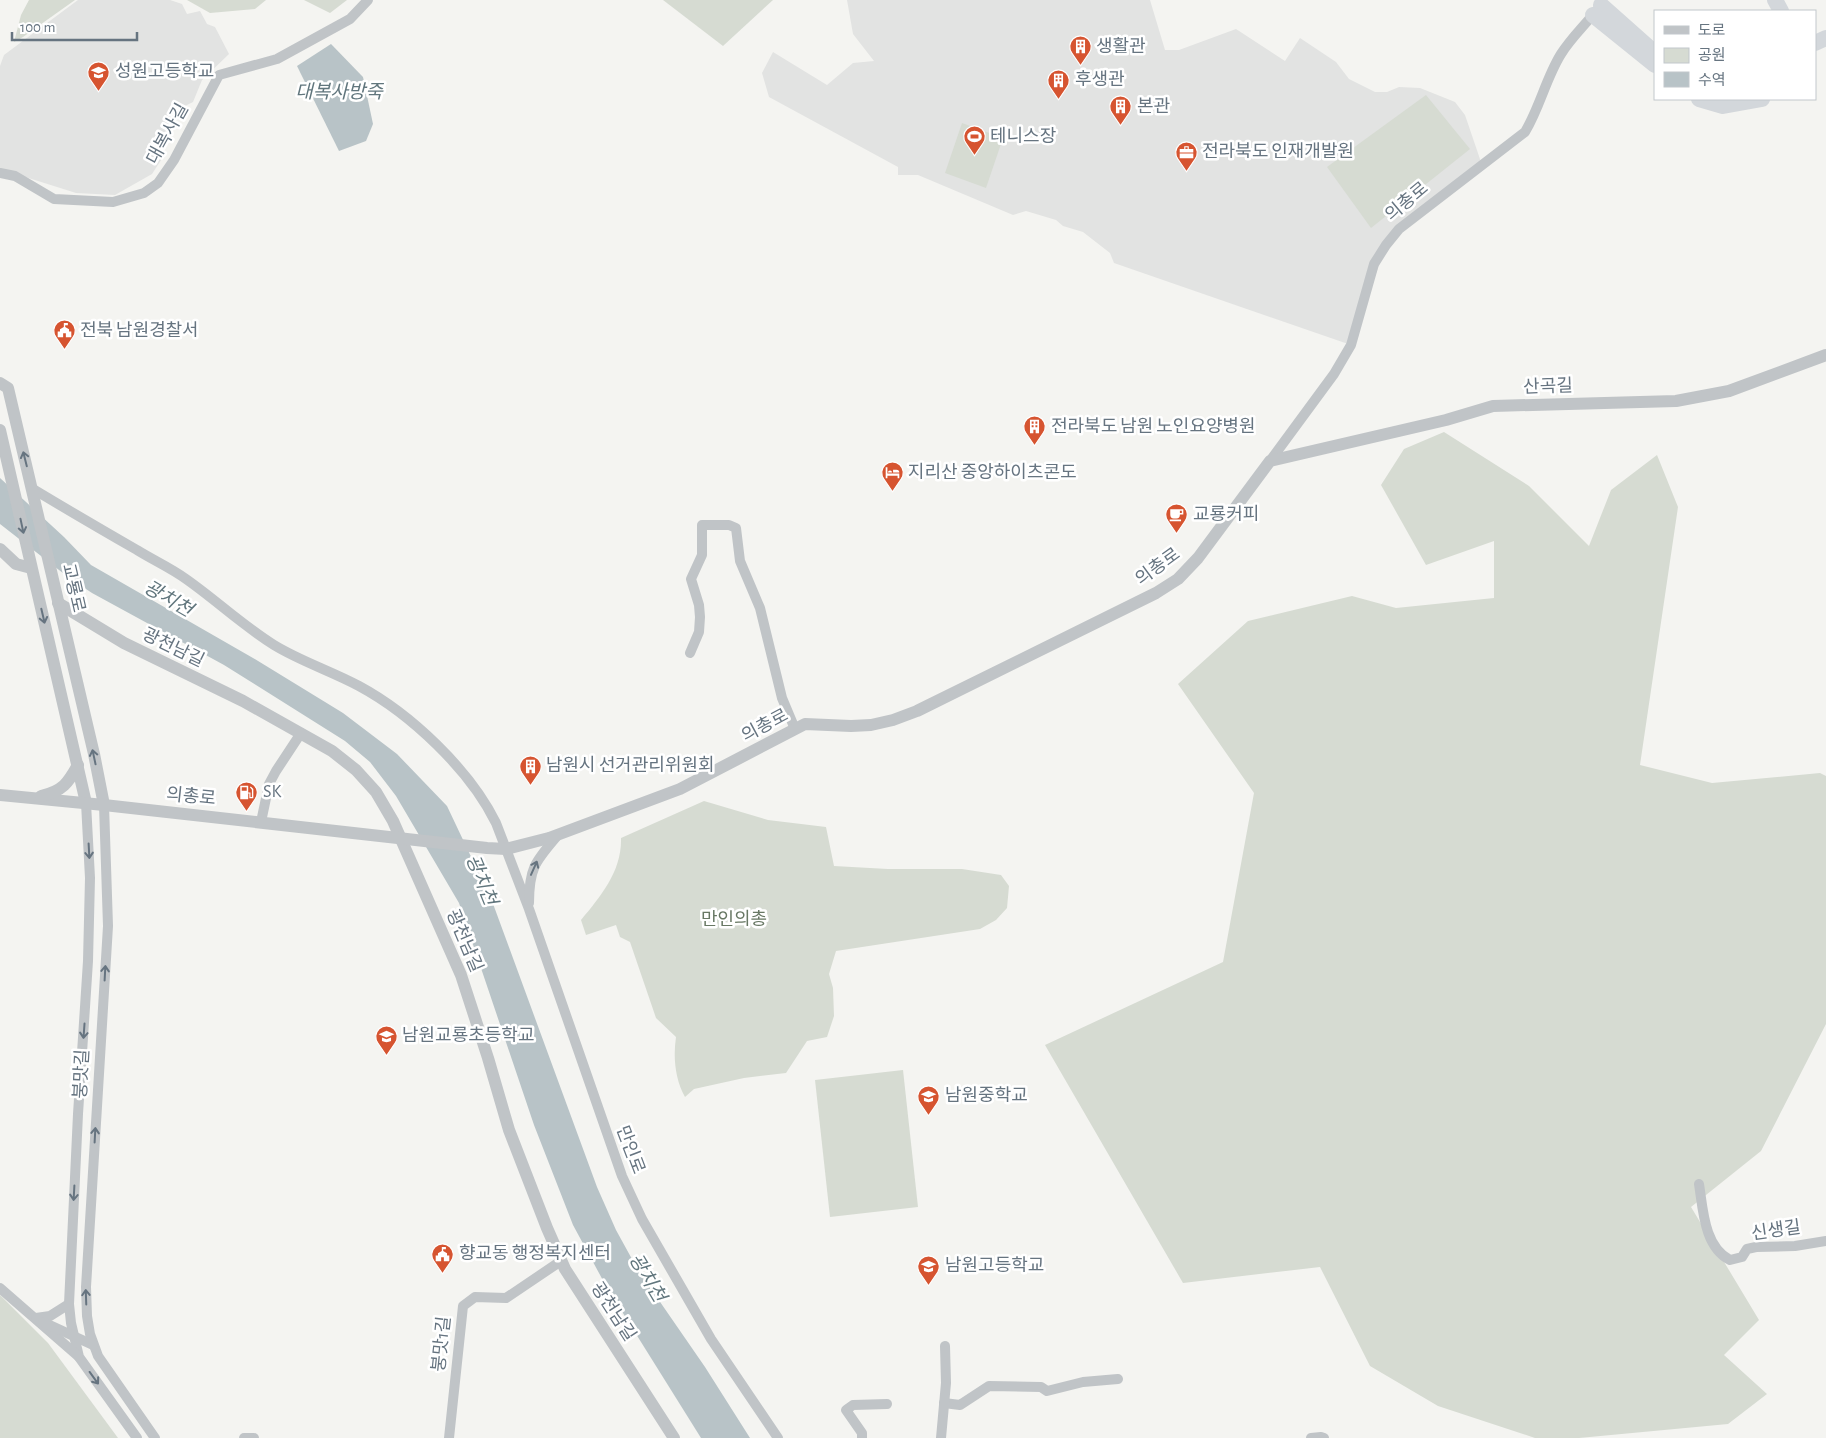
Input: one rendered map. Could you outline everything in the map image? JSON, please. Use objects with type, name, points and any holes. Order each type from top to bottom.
[{"type":"highway","points":[[1600,7],[1654,52]]},
{"type":"highway","points":[[1600,7],[1654,64]]},
{"type":"highway","points":[[1703,100],[1723,106],[1756,100]]},
{"type":"street","name":"대복사길","points":[[0,173],[15,176],[54,199],[113,202],[144,193],[158,183],[174,160],[219,75],[277,59],[350,19],[368,0]]},
{"type":"street","name":"의총로","points":[[0,795],[506,849],[558,835],[680,789],[805,724],[871,725],[897,719],[934,704],[1156,593],[1178,579],[1198,558],[1334,374],[1351,345],[1374,264],[1386,246],[1399,229],[1526,132],[1536,114],[1561,53],[1600,7]]},
{"type":"street","name":"산곡길","points":[[1270,461],[1446,420],[1493,406],[1676,401],[1729,391],[1826,355]]},
{"type":"street","name":"교룡로","points":[[0,383],[8,388],[33,489],[104,805]]},
{"type":"street","name":"교룡로","points":[[0,430],[3,458],[13,484],[86,803]]},
{"type":"street","name":"만인로","points":[[33,489],[186,579],[242,624],[274,645],[361,687],[428,737],[450,758],[478,793],[490,810],[529,908],[618,1168],[638,1211],[711,1339],[778,1438]]},
{"type":"street","points":[[690,653],[699,632],[699,605],[691,579],[702,555],[702,525],[729,524],[736,528],[740,561],[760,608],[782,698],[795,729]]},
{"type":"street","points":[[0,549],[16,564],[31,568]]},
{"type":"street","name":"광천남길","points":[[58,603],[124,643],[243,701],[332,751],[356,770],[376,792],[404,838],[461,975],[488,1058],[508,1130],[546,1228],[561,1261],[674,1438]]},
{"type":"street","points":[[261,822],[269,784],[301,733]]},
{"type":"street","points":[[31,798],[59,790],[65,785],[78,765]]},
{"type":"street","name":"붕맛길","points":[[79,1357],[73,1335],[69,1304],[78,1114],[88,962],[90,878],[86,803]]},
{"type":"street","name":"붕맛길","points":[[104,805],[108,926],[86,1288],[87,1316],[93,1345],[109,1373],[155,1438]]},
{"type":"street","points":[[529,908],[531,872],[537,861],[558,835]]},
{"type":"street","name":"신생길","points":[[1699,1184],[1705,1221],[1710,1236],[1722,1256],[1730,1260],[1742,1257],[1747,1249],[1756,1247],[1795,1246],[1826,1241]]},
{"type":"street","name":"붕맛1길","points":[[449,1438],[463,1306],[475,1298],[506,1298],[561,1261]]},
{"type":"street","name":"붕맛길","points":[[0,1288],[79,1357],[137,1438]]},
{"type":"street","points":[[36,1318],[50,1316],[69,1304]]},
{"type":"street","name":"붕맛길","points":[[36,1318],[93,1345]]},
{"type":"street","points":[[941,1438],[946,1383],[945,1346]]},
{"type":"street","points":[[944,1403],[960,1405],[989,1386],[1041,1387],[1048,1392],[1083,1382],[1118,1379]]},
{"type":"street","points":[[862,1438],[862,1433],[846,1410],[853,1405],[887,1404]]},
{"type":"street","points":[[1311,1438],[1322,1436],[1324,1438]]},
{"type":"street","points":[[244,1438],[254,1438]]},
{"type":"shaded area","name":"성원고등학교","points":[[78,0],[170,0],[182,4],[187,14],[200,11],[207,24],[215,27],[229,54],[202,80],[193,102],[183,107],[156,151],[163,157],[152,174],[115,195],[76,193],[0,169],[0,66],[4,55]]},
{"type":"shaded area","name":"전라북도 인재개발원","points":[[847,0],[1150,0],[1165,50],[1179,50],[1236,29],[1285,61],[1300,38],[1336,62],[1349,79],[1375,92],[1387,92],[1399,87],[1420,88],[1455,102],[1465,115],[1482,165],[1386,245],[1351,345],[1114,263],[1110,253],[1083,232],[1063,226],[1056,220],[1026,211],[1013,215],[918,175],[898,175],[898,167],[769,97],[762,73],[773,52],[827,85],[853,63],[874,61],[853,34]]},
{"type":"green space","points":[[29,0],[75,0],[14,42],[21,15]]},
{"type":"green space","points":[[187,0],[266,0],[255,9],[210,13]]},
{"type":"green space","points":[[304,0],[347,0],[330,13]]},
{"type":"green space","points":[[663,0],[773,0],[723,46]]},
{"type":"green space","points":[[1426,95],[1470,149],[1371,228],[1327,167]]},
{"type":"green space","name":"테니스장","points":[[962,123],[1003,138],[986,188],[945,173]]},
{"type":"green space","points":[[1444,432],[1529,486],[1589,546],[1611,490],[1657,455],[1678,507],[1640,765],[1712,783],[1820,773],[1826,776],[1826,1024],[1761,1151],[1691,1207],[1759,1320],[1724,1355],[1767,1394],[1728,1424],[1579,1438],[1535,1438],[1438,1406],[1370,1366],[1320,1267],[1183,1283],[1045,1045],[1223,962],[1254,793],[1178,684],[1248,621],[1352,596],[1396,608],[1494,598],[1494,541],[1426,565],[1381,485],[1404,449]]},
{"type":"green space","name":"만인의총","points":[[704,801],[768,820],[826,827],[834,866],[888,869],[962,869],[1001,875],[1009,886],[1007,908],[996,920],[980,929],[836,951],[829,974],[833,988],[834,1016],[827,1037],[807,1041],[786,1073],[744,1078],[694,1089],[685,1097],[679,1083],[676,1068],[676,1037],[656,1018],[630,942],[620,937],[616,925],[586,935],[581,920],[603,892],[614,872],[618,861],[621,838]]},
{"type":"green space","points":[[903,1070],[918,1207],[830,1217],[815,1080]]},
{"type":"green space","points":[[0,1295],[48,1343],[118,1438],[0,1438]]},
{"type":"water","name":"대복사방죽","points":[[331,44],[363,77],[373,124],[366,141],[339,151],[297,66]]},
{"type":"water","name":"광치천","points":[[0,478],[64,537],[91,565],[253,658],[343,713],[397,754],[447,806],[492,901],[597,1187],[616,1230],[638,1270],[705,1367],[750,1438],[701,1438],[606,1286],[573,1225],[534,1125],[459,903],[396,796],[370,762],[345,741],[224,665],[92,593],[68,577],[0,524]]},
{"type":"place","name":"생활관","points":[[1080,66]]},
{"type":"place","name":"성원고등학교","points":[[99,91]]},
{"type":"place","name":"후생관","points":[[1059,99]]},
{"type":"place","name":"본관","points":[[1121,126]]},
{"type":"place","name":"테니스장","points":[[974,156]]},
{"type":"place","name":"전라북도 인재개발원","points":[[1186,171]]},
{"type":"place","name":"전북 남원경찰서","points":[[64,350]]},
{"type":"place","name":"전라북도 남원 노인요양병원","points":[[1035,446]]},
{"type":"place","name":"지리산 중앙하이츠콘도","points":[[892,492]]},
{"type":"place","name":"교룡커피","points":[[1177,534]]},
{"type":"place","name":"남원시 선거관리위원회","points":[[530,785]]},
{"type":"place","name":"SK","points":[[247,811]]},
{"type":"place","name":"남원교룡초등학교","points":[[386,1055]]},
{"type":"place","name":"남원중학교","points":[[929,1115]]},
{"type":"place","name":"향교동 행정복지센터","points":[[443,1273]]},
{"type":"place","name":"남원고등학교","points":[[929,1285]]}]
